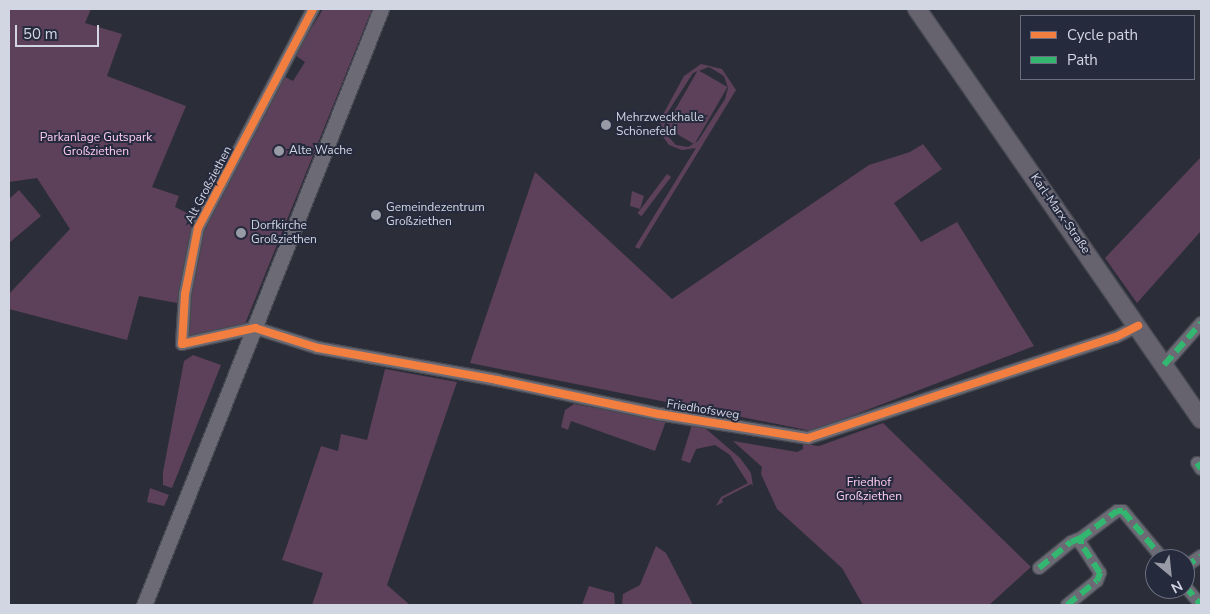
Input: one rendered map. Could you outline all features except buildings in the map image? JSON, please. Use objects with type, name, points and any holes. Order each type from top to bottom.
[{"type":"main road","name":"Karl-Marx-Straße","points":[[917,9],[1201,419]]},
{"type":"street","name":"Alt Großziethen","points":[[255,328],[182,344],[185,294],[198,228],[313,9]]},
{"type":"street","points":[[144,605],[381,9]]},
{"type":"street","name":"Friedhofsweg","points":[[255,328],[318,348],[497,380],[659,414],[808,438],[1116,337],[1138,326]]},
{"type":"street","points":[[1164,365],[1200,328]]},
{"type":"street","points":[[1040,568],[1071,542],[1081,538],[1117,510],[1124,511],[1154,549]]},
{"type":"street","points":[[1067,605],[1097,581],[1100,573],[1081,544],[1081,538]]},
{"type":"green space","name":"Parkanlage Gutspark Großziethen","points":[[9,9],[91,9],[85,23],[122,34],[107,76],[186,106],[152,187],[179,196],[175,207],[195,217],[212,215],[283,76],[293,81],[305,62],[295,55],[323,9],[372,9],[245,324],[177,338],[177,303],[139,296],[127,340],[9,309],[9,294],[70,229],[37,178],[9,182]]},
{"type":"green space","points":[[701,64],[722,69],[736,90],[639,249],[635,247],[696,148],[682,150],[669,145],[661,134],[660,120],[684,76]],"holes":[[[709,67],[724,76],[728,88],[725,99],[698,141],[688,147],[676,145],[664,132],[666,115],[693,73]]]},
{"type":"green space","points":[[698,70],[727,87],[694,144],[665,127]]},
{"type":"green space","points":[[923,144],[942,169],[894,203],[921,242],[957,222],[1034,346],[812,431],[470,363],[535,172],[672,299],[869,165],[910,152]]},
{"type":"green space","points":[[1201,157],[1201,231],[1137,303],[1105,258]]},
{"type":"green space","points":[[667,174],[671,177],[642,216],[638,213]]},
{"type":"green space","points":[[19,190],[41,216],[9,243],[9,199]]},
{"type":"green space","points":[[632,191],[644,196],[640,209],[630,206]]},
{"type":"green space","points":[[193,355],[221,365],[172,488],[163,485],[163,472],[184,361]]},
{"type":"green space","points":[[385,369],[457,382],[387,585],[410,605],[312,605],[323,573],[282,560],[321,446],[338,451],[341,434],[367,440]]},
{"type":"green space","points":[[574,404],[666,421],[655,451],[571,421],[568,430],[561,427],[565,410]]},
{"type":"green space","name":"Friedhof Großziethen","points":[[883,423],[1031,567],[989,605],[863,605],[842,568],[777,509],[761,474],[762,467],[733,441],[797,452],[803,449],[803,444],[819,446]]},
{"type":"green space","points":[[692,425],[705,428],[740,458],[751,473],[753,486],[751,484],[722,499],[723,502],[716,506],[721,497],[748,483],[730,455],[715,445],[696,449],[690,463],[681,460]]},
{"type":"green space","points":[[150,488],[169,495],[164,506],[147,502]]},
{"type":"green space","points":[[656,546],[666,553],[693,605],[622,605],[623,594],[640,585]]},
{"type":"green space","points":[[589,586],[614,593],[615,605],[582,605]]},
{"type":"marked path","points":[[1164,365],[1201,323]]},
{"type":"marked path","points":[[1197,463],[1201,469]]},
{"type":"marked path","points":[[1067,605],[1097,581],[1100,573],[1081,544],[1081,538],[1117,511],[1123,511],[1155,549]]},
{"type":"marked path","points":[[1039,568],[1071,542],[1081,538]]},
{"type":"marked path","points":[[1195,560],[1201,556]]},
{"type":"marked path","points":[[1195,598],[1201,605]]},
{"type":"cycle path","points":[[313,9],[198,228],[185,294],[182,344],[255,328],[318,348],[497,380],[659,414],[808,438],[1116,337],[1138,326]]},
{"type":"place","name":"Mehrzweckhalle Schönefeld","points":[[606,125]]},
{"type":"place","name":"Alte Wache","points":[[279,151]]},
{"type":"place","name":"Gemeindezentrum Großziethen","points":[[376,215]]},
{"type":"place","name":"Dorfkirche Großziethen","points":[[241,233]]}]
